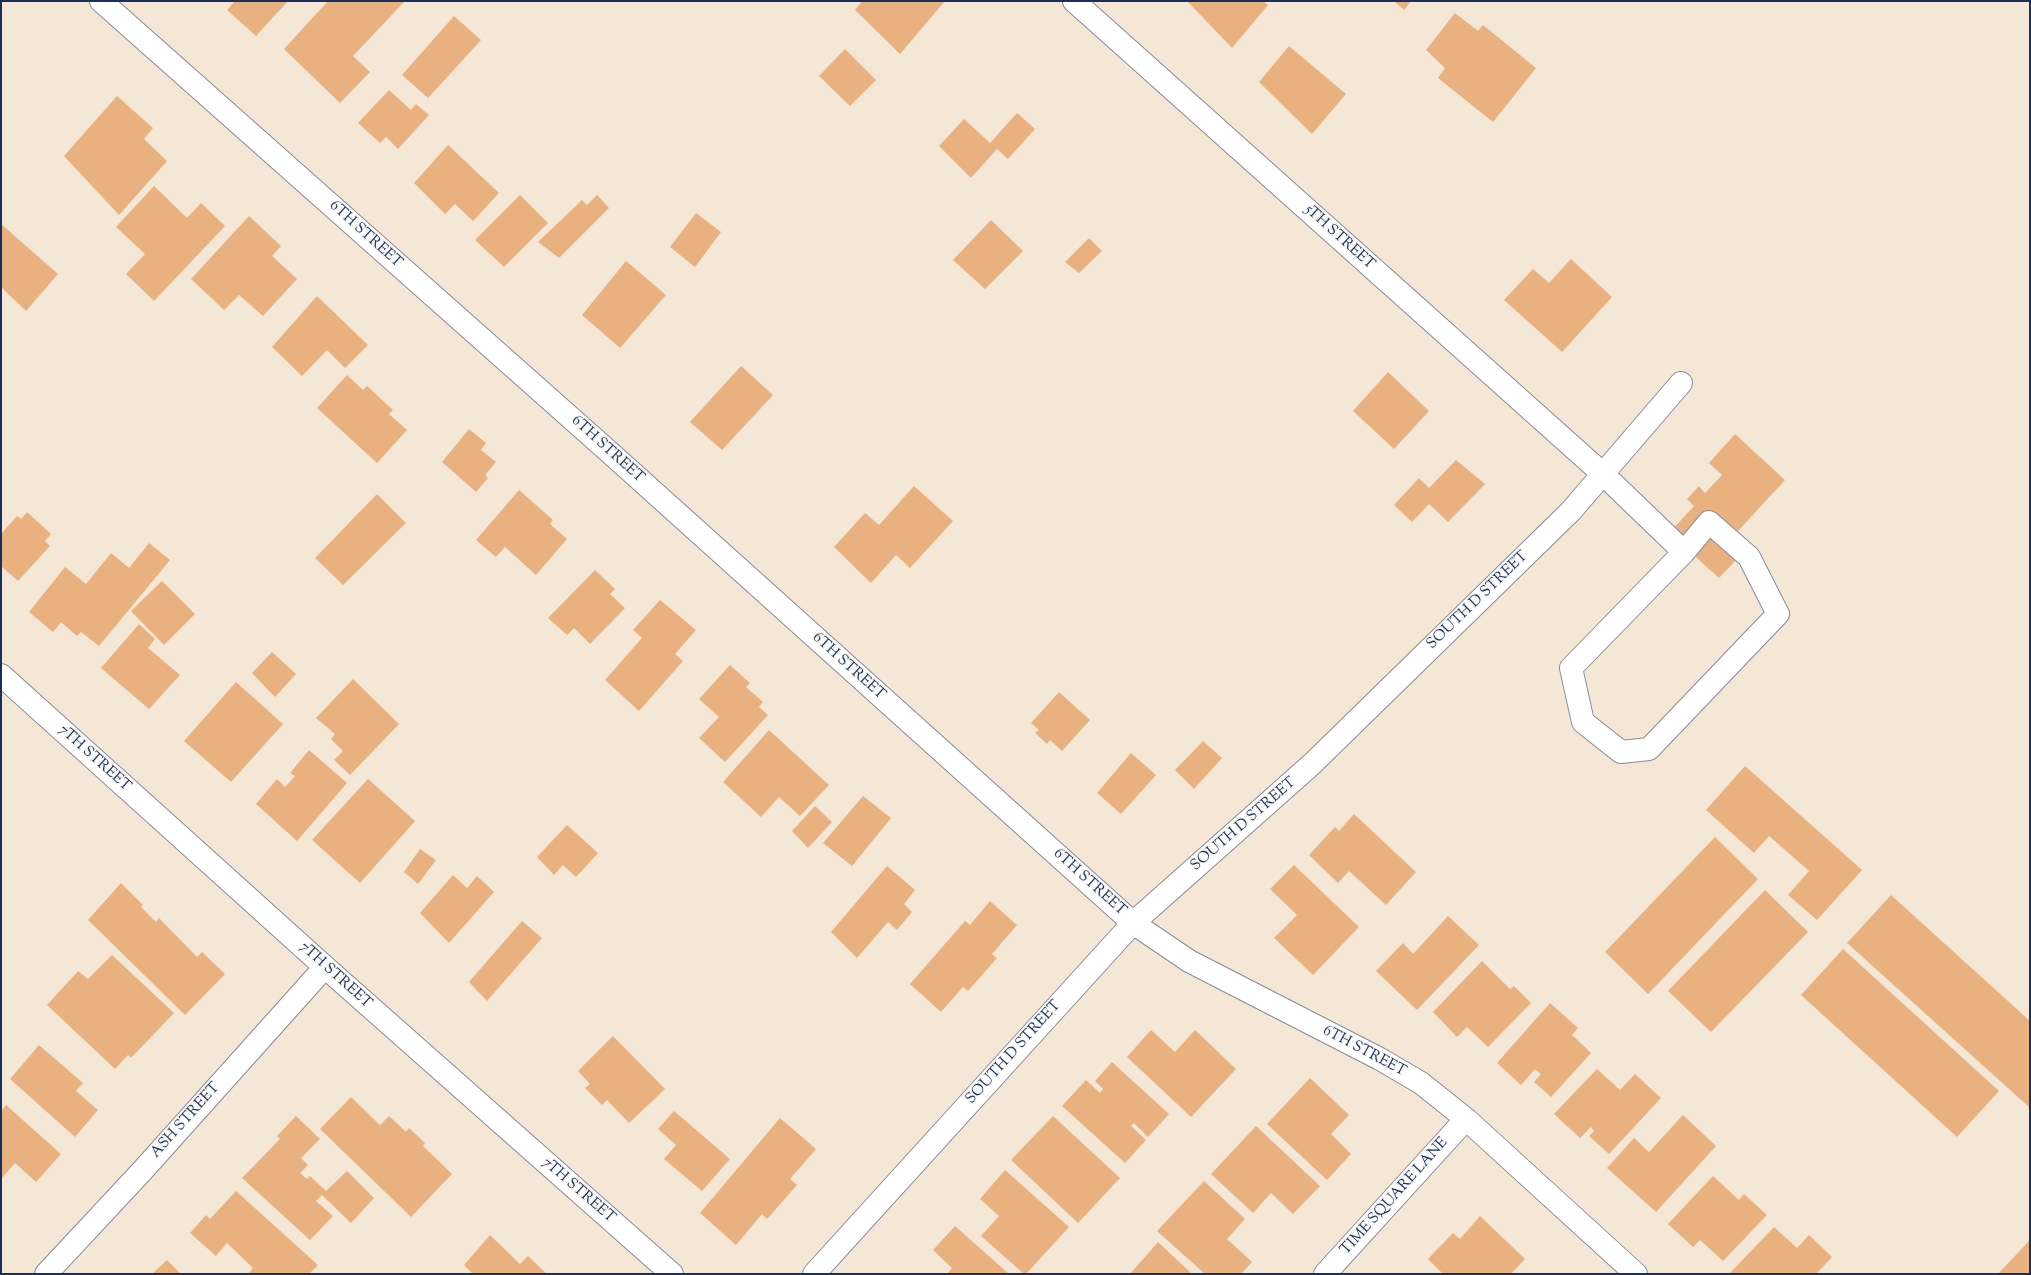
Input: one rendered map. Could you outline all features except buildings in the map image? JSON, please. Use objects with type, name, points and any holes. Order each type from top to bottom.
[{"type":"street","name":"6TH STREET","points":[[101,1],[601,445],[1133,923],[1189,961],[1380,1058],[1421,1083],[1466,1119],[1636,1274]]},
{"type":"street","name":"5TH STREET","points":[[1074,1],[1604,475],[1684,552]]},
{"type":"street","name":"SOUTH D STREET","points":[[814,1274],[1133,923],[1312,764],[1571,511],[1604,475],[1681,383]]},
{"type":"street","points":[[1709,522],[1749,557],[1778,614],[1649,749],[1621,752],[1583,722],[1571,668],[1684,552],[1709,522]]},
{"type":"street","name":"7TH STREET","points":[[1,675],[325,967],[672,1274]]},
{"type":"street","name":"ASH STREET","points":[[46,1274],[148,1164],[325,967]]},
{"type":"street","name":"TIME SQUARE LANE","points":[[1325,1274],[1466,1119]]}]
